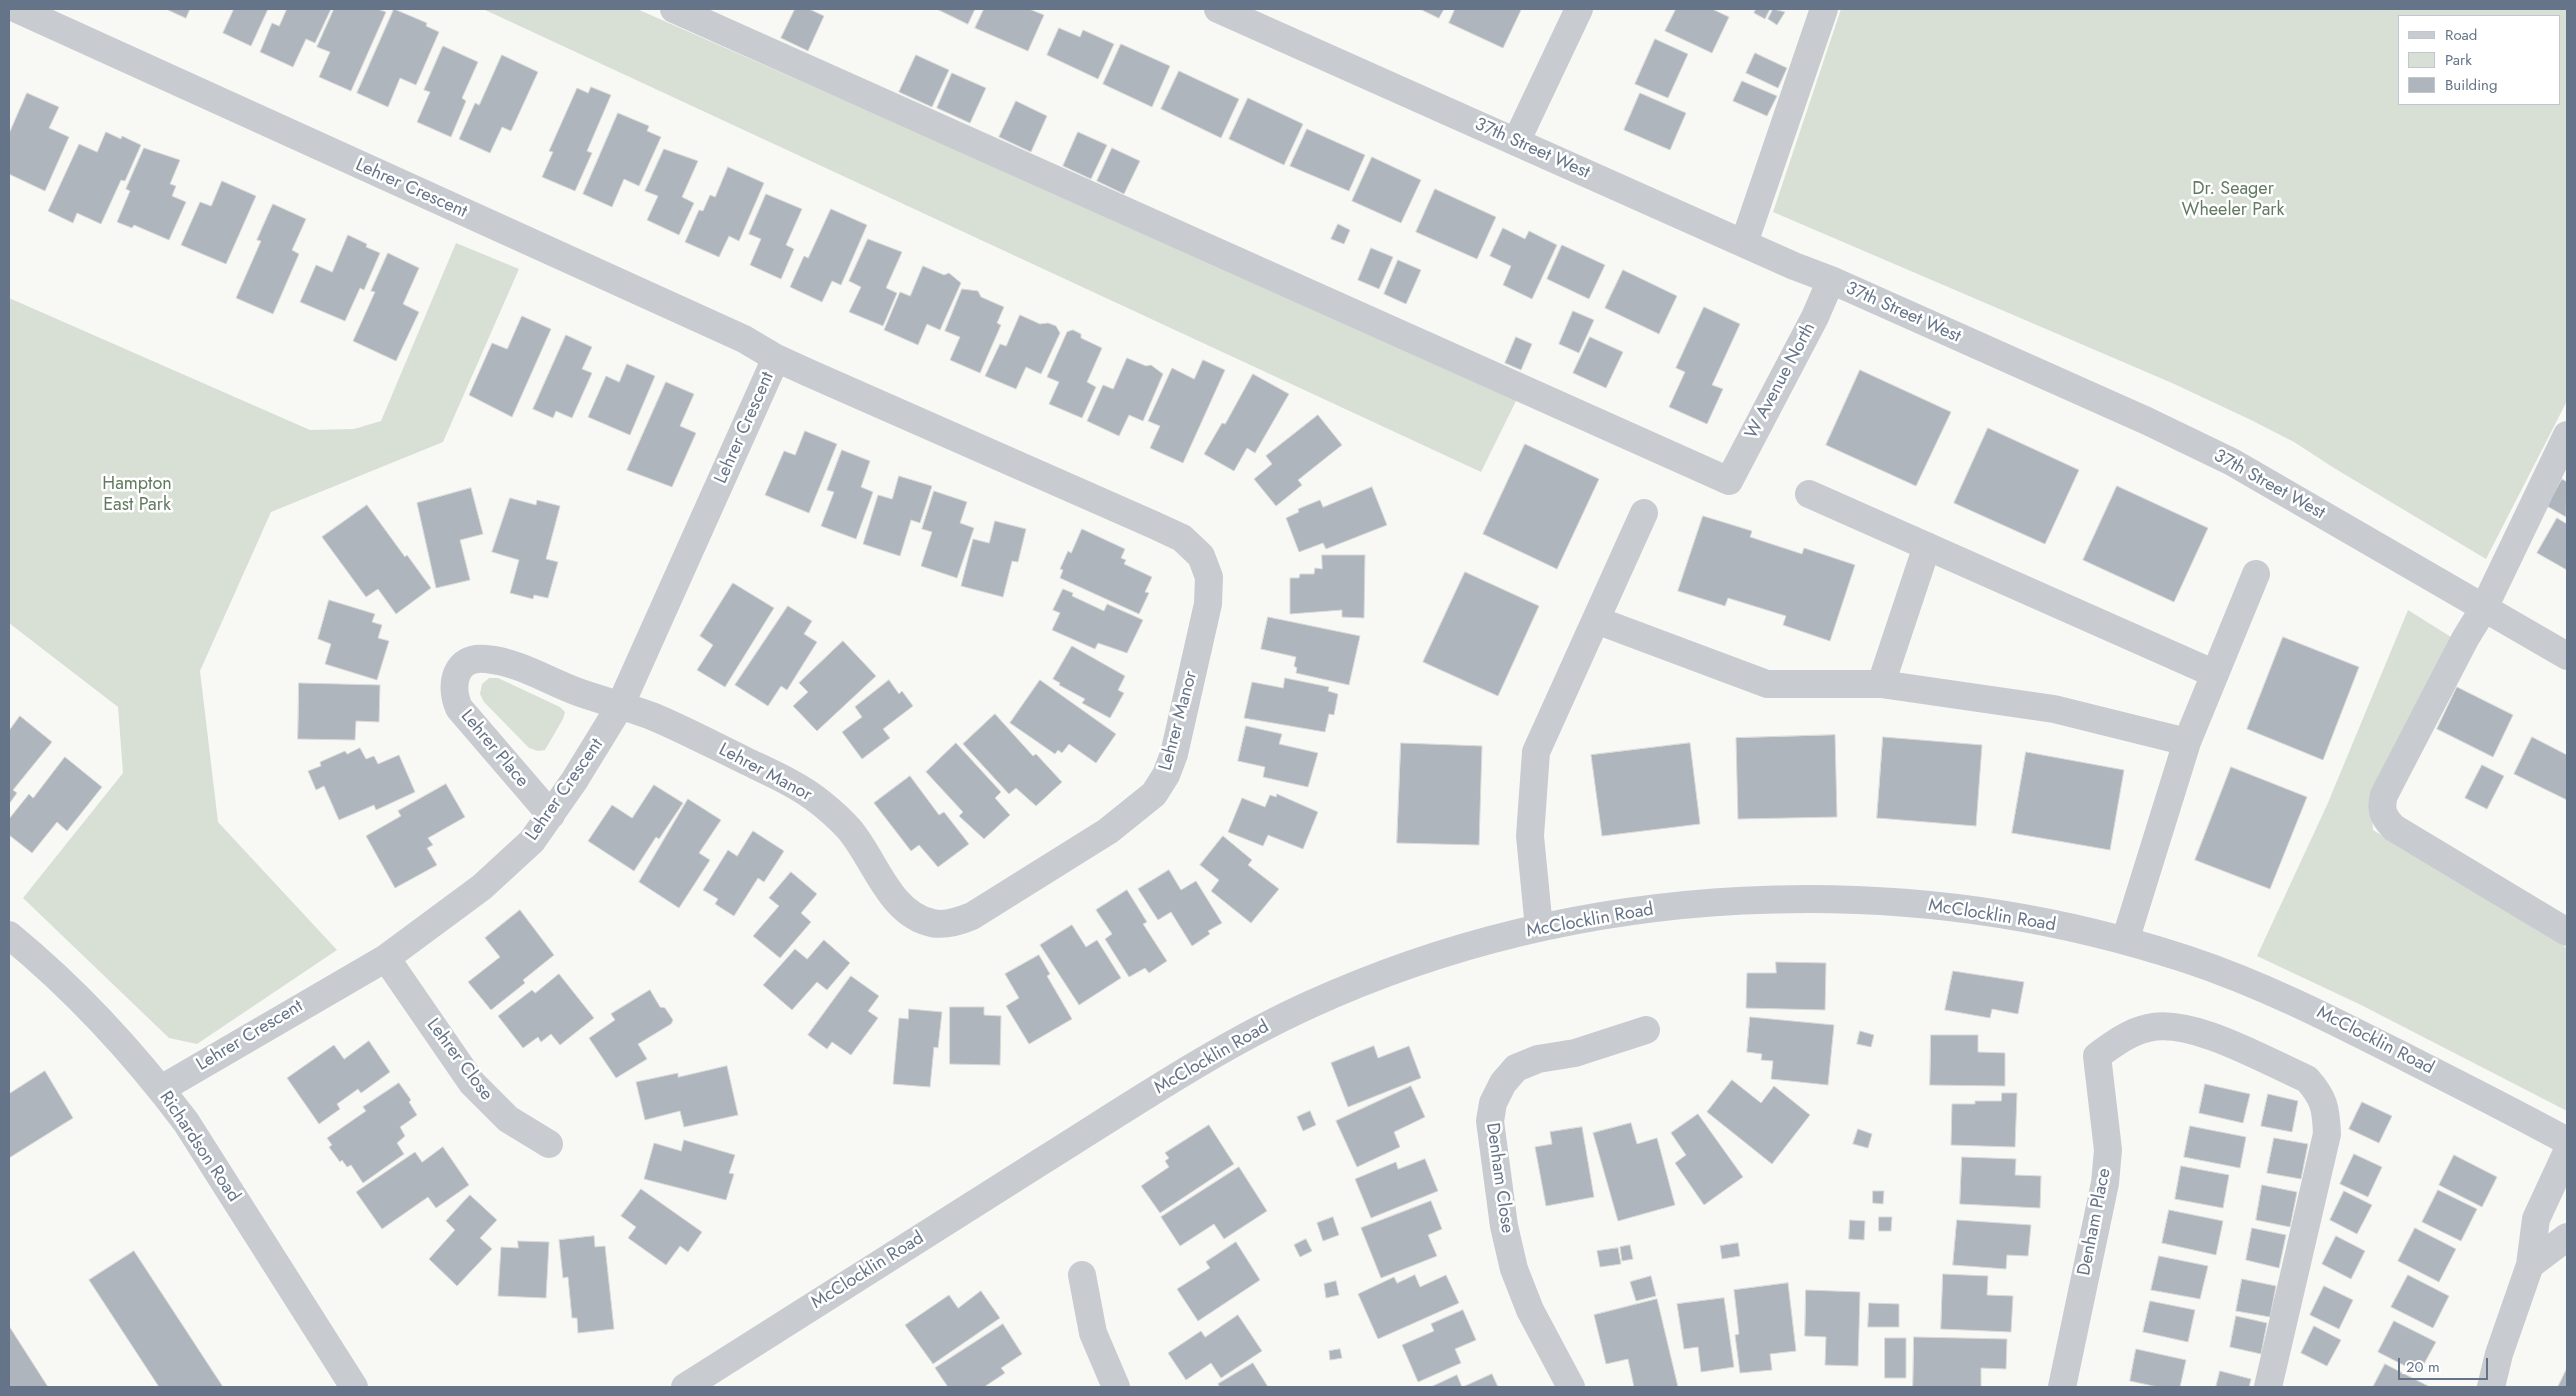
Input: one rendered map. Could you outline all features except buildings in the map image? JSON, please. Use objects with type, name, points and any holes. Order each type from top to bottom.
[{"type":"street","name":"Lehrer Crescent","points":[[17,9],[744,339],[776,358],[620,706],[551,815],[532,841],[482,887],[386,958],[161,1089]]},
{"type":"street","name":"W Avenue North","points":[[674,9],[1728,481],[1815,317],[1831,280]]},
{"type":"street","name":"37th Street West","points":[[1218,9],[2147,421],[2232,462],[2567,656]]},
{"type":"street","points":[[1516,142],[1580,9]]},
{"type":"street","points":[[1744,243],[1824,9]]},
{"type":"street","name":"Lehrer Manor","points":[[620,706],[653,717],[784,779],[820,802],[849,829],[899,904],[916,917],[933,924],[953,923],[972,916],[1108,831],[1154,794],[1166,775],[1174,754],[1208,604],[1209,577],[1201,556],[1182,538],[776,358]]},
{"type":"street","points":[[2566,440],[2484,608],[2465,639],[2384,795],[2381,807],[2385,819],[2394,828],[2567,932]]},
{"type":"street","points":[[1808,494],[2215,674]]},
{"type":"street","points":[[1539,928],[1530,836],[1536,752],[1644,513]]},
{"type":"street","points":[[1881,684],[1927,546]]},
{"type":"street","points":[[2125,941],[2187,742],[2256,574]]},
{"type":"street","points":[[1596,620],[1767,684],[1881,684],[2054,709],[2187,742]]},
{"type":"street","name":"Lehrer Place","points":[[551,815],[459,708],[453,696],[453,683],[458,670],[468,662],[482,658],[496,660],[577,692],[620,706]]},
{"type":"street","name":"McClocklin Road","points":[[685,1387],[1202,1060],[1306,1006],[1361,982],[1450,952],[1539,928],[1694,904],[1777,899],[1845,899],[1988,913],[2125,941],[2188,960],[2311,1009],[2567,1141]]},
{"type":"street","name":"Richardson Road","points":[[9,935],[106,1025],[161,1089],[186,1122],[354,1387]]},
{"type":"street","name":"Lehrer Close","points":[[386,958],[472,1083],[508,1119],[549,1144]]},
{"type":"street","name":"Denham Place","points":[[2062,1387],[2105,1183],[2108,1150],[2097,1056],[2120,1040],[2146,1028],[2168,1025],[2192,1030],[2307,1079],[2321,1094],[2326,1112],[2327,1134],[2268,1387]]},
{"type":"street","name":"Denham Close","points":[[1571,1387],[1530,1310],[1514,1269],[1504,1226],[1490,1121],[1493,1103],[1503,1083],[1516,1068],[1538,1060],[1575,1053],[1646,1030]]},
{"type":"street","points":[[2491,1387],[2499,1354],[2530,1265],[2536,1219],[2567,1152]]},
{"type":"street","points":[[2530,1265],[2567,1237]]},
{"type":"street","points":[[1082,1275],[1093,1333],[1116,1387]]},
{"type":"green space","points":[[483,9],[637,9],[1518,397],[1481,472]]},
{"type":"green space","name":"Dr. Seager Wheeler Park","points":[[1841,9],[2567,9],[2567,401],[2486,559],[2294,442],[2172,383],[1773,212]]},
{"type":"green space","name":"Hampton East Park","points":[[456,243],[519,269],[443,442],[271,512],[200,671],[218,822],[337,950],[197,1044],[169,1038],[23,898],[123,773],[118,707],[9,623],[9,298],[310,430],[354,429],[381,421]]},
{"type":"green space","points":[[2408,610],[2451,637],[2371,794],[2373,830],[2567,948],[2567,1111],[2361,1005],[2257,956],[2327,805]]},
{"type":"green space","points":[[489,678],[498,678],[560,707],[565,712],[545,750],[538,751],[529,748],[484,702],[480,694],[482,684]]}]
